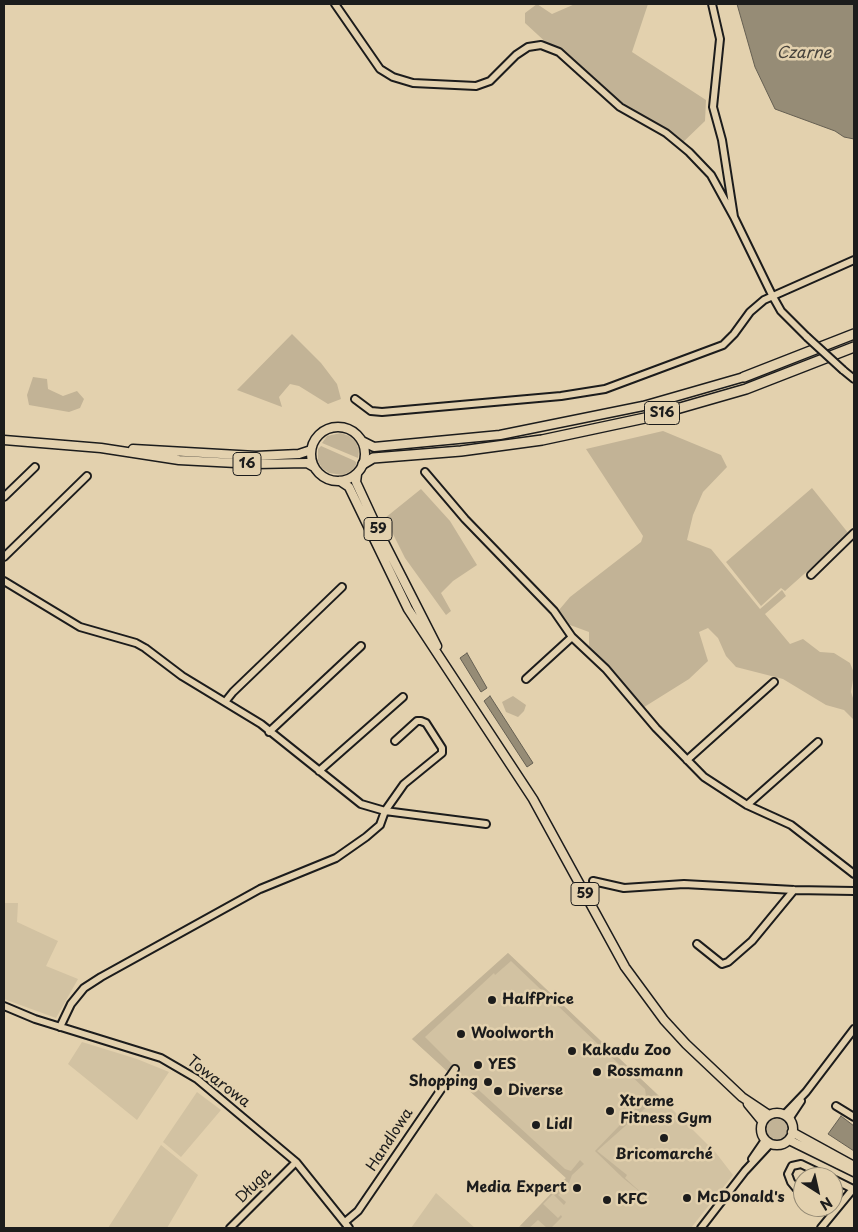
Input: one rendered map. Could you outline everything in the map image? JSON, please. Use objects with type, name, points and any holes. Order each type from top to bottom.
[{"type":"highway","name":"S16","points":[[744,377],[854,334]]},
{"type":"highway","name":"S16","points":[[363,464],[373,458],[461,451],[542,440],[645,418],[746,389],[854,346]]},
{"type":"main road","name":"S16","points":[[362,441],[374,447],[464,440],[517,432],[643,406],[744,377]]},
{"type":"main road","points":[[314,467],[311,450],[318,436],[331,428],[338,427],[352,431],[362,441],[365,455],[363,464],[357,474],[340,481]]},
{"type":"main road","name":"16","points":[[4,440],[101,448],[180,450],[256,456],[299,454],[311,450]]},
{"type":"main road","name":"16","points":[[101,448],[179,460],[255,464],[308,463],[325,478],[340,481]]},
{"type":"main road","name":"59","points":[[357,474],[356,482],[381,536],[451,672]]},
{"type":"main road","name":"59","points":[[340,481],[349,487],[408,609],[533,798],[609,941],[634,981],[675,1032],[742,1097],[762,1122]]},
{"type":"main road","name":"59","points":[[742,1097],[769,1115]]},
{"type":"main road","points":[[791,1136],[782,1144],[767,1142],[760,1131],[762,1122],[769,1115],[776,1113],[786,1117],[791,1136],[854,1172]]},
{"type":"main road","points":[[791,1136],[854,1166]]},
{"type":"street","points":[[335,4],[380,69],[392,77],[413,84],[476,86],[490,81],[516,55],[528,47],[541,45],[559,52],[620,107],[666,133],[689,152],[711,175],[781,311],[807,338],[854,379]]},
{"type":"street","points":[[712,4],[720,39],[713,107],[722,140],[734,217]]},
{"type":"street","points":[[354,399],[371,411],[382,412],[561,396],[598,390],[627,382],[723,344],[734,334],[750,312],[772,295],[854,260]]},
{"type":"street","points":[[4,497],[35,467]]},
{"type":"street","points":[[425,472],[465,519],[554,611],[572,637],[606,669],[656,728],[704,777],[748,805],[791,825],[854,874]]},
{"type":"street","points":[[4,556],[88,476]]},
{"type":"street","points":[[811,575],[854,533]]},
{"type":"street","points":[[4,581],[80,627],[136,643],[182,676],[226,702],[269,732],[361,804],[385,810],[486,824]]},
{"type":"street","points":[[226,702],[233,692],[342,587]]},
{"type":"street","points":[[526,679],[572,637]]},
{"type":"street","points":[[269,732],[361,646]]},
{"type":"street","points":[[687,760],[774,682]]},
{"type":"street","points":[[319,771],[403,697]]},
{"type":"street","points":[[60,1027],[71,1004],[84,988],[250,894],[336,858],[380,825],[385,810],[404,784],[442,753],[442,748],[422,721],[417,721],[395,741]]},
{"type":"street","points":[[748,805],[818,742]]},
{"type":"street","points":[[593,881],[624,888],[684,884],[854,891]]},
{"type":"street","points":[[697,944],[722,964],[728,962],[752,941],[794,890]]},
{"type":"street","name":"Towarowa","points":[[4,1006],[60,1027],[133,1048],[178,1067],[197,1079],[296,1162],[349,1228]]},
{"type":"street","points":[[786,1117],[854,1030]]},
{"type":"street","name":"Handlowa","points":[[345,1222],[358,1210],[455,1069]]},
{"type":"street","points":[[836,1106],[854,1117]]},
{"type":"street","points":[[701,1228],[767,1142]]},
{"type":"street","name":"Długa","points":[[230,1228],[296,1162]]},
{"type":"street","points":[[793,1184],[788,1174],[792,1166],[801,1164],[807,1167]]},
{"type":"street","points":[[843,1184],[853,1189],[843,1201]]},
{"type":"street","points":[[821,1228],[830,1217]]},
{"type":"shaded area","points":[[537,4],[552,14],[575,4],[648,4],[632,52],[706,100],[705,121],[678,147],[614,105],[525,23],[525,13]]},
{"type":"shaded area","points":[[292,334],[321,363],[337,384],[341,399],[328,404],[299,386],[290,384],[279,397],[282,407],[237,390]]},
{"type":"shaded area","points":[[33,377],[47,379],[48,389],[63,396],[77,391],[84,399],[80,408],[69,412],[29,405],[27,395]]},
{"type":"shaded area","points":[[663,431],[721,455],[727,467],[703,492],[693,515],[687,540],[711,549],[760,609],[782,590],[786,596],[765,614],[790,644],[803,639],[820,652],[834,653],[850,663],[854,673],[851,692],[854,701],[854,720],[844,710],[826,705],[783,679],[736,667],[726,656],[718,638],[708,628],[699,632],[708,661],[689,679],[641,709],[589,648],[589,632],[570,625],[559,610],[570,597],[641,542],[643,536],[586,449]]},
{"type":"shaded area","points":[[341,433],[349,436],[356,442],[359,450],[358,458],[322,443],[327,436]]},
{"type":"shaded area","points":[[321,446],[355,461],[357,464],[351,471],[343,475],[329,473],[322,468],[318,461],[318,449]]},
{"type":"shaded area","points":[[812,488],[849,534],[785,591],[781,588],[761,606],[726,562]]},
{"type":"shaded area","points":[[421,489],[450,521],[477,565],[453,581],[441,593],[451,611],[446,615],[405,558],[385,518]]},
{"type":"shaded area","points":[[513,696],[526,705],[524,711],[518,717],[506,712],[502,702]]},
{"type":"shaded area","points":[[4,903],[18,903],[17,922],[58,941],[46,966],[78,979],[56,1018],[4,999]]},
{"type":"shaded area","points":[[508,953],[659,1096],[716,1153],[733,1175],[691,1228],[518,1228],[566,1178],[412,1039]]},
{"type":"shaded area","points":[[508,953],[659,1096],[597,1151],[627,1175],[625,1178],[645,1196],[623,1178],[595,1151],[643,1101],[646,1096],[645,1089],[511,961],[495,975],[494,973],[425,1037],[452,1064],[449,1073],[412,1039]]},
{"type":"shaded area","points":[[82,1042],[137,1059],[169,1072],[137,1120],[68,1064]]},
{"type":"shaded area","points":[[459,1072],[565,1169],[571,1171],[580,1160],[584,1164],[572,1175],[569,1183],[558,1195],[566,1202],[564,1205],[553,1194],[543,1204],[558,1218],[561,1215],[562,1217],[551,1228],[547,1228],[538,1220],[529,1228],[520,1226],[566,1178],[455,1078]]},
{"type":"shaded area","points":[[197,1092],[221,1110],[181,1157],[163,1142]]},
{"type":"shaded area","points":[[777,1117],[782,1118],[788,1124],[788,1134],[782,1140],[777,1141],[772,1140],[766,1134],[765,1129],[766,1124],[772,1118]]},
{"type":"shaded area","points":[[161,1145],[198,1175],[167,1228],[108,1228]]},
{"type":"shaded area","points":[[436,1193],[475,1228],[411,1228]]},
{"type":"water","name":"Czarne","points":[[737,4],[854,4],[854,139],[844,137],[835,131],[775,109],[755,67]]},
{"type":"water","points":[[467,653],[487,688],[481,692],[460,658]]},
{"type":"water","points":[[490,696],[533,763],[527,767],[484,701]]},
{"type":"water","points":[[841,1116],[854,1126],[854,1151],[828,1134]]},
{"type":"place","name":"HalfPrice","points":[[492,1000]]},
{"type":"place","name":"Woolworth","points":[[461,1034]]},
{"type":"place","name":"Kakadu Zoo","points":[[572,1051]]},
{"type":"place","name":"YES","points":[[478,1065]]},
{"type":"place","name":"Rossmann","points":[[597,1072]]},
{"type":"place","name":"Shopping","points":[[488,1082]]},
{"type":"place","name":"Diverse","points":[[498,1091]]},
{"type":"place","name":"Xtreme Fitness Gym","points":[[610,1111]]},
{"type":"place","name":"Lidl","points":[[536,1125]]},
{"type":"place","name":"Bricomarché","points":[[664,1138]]},
{"type":"place","name":"Media Expert","points":[[577,1188]]},
{"type":"place","name":"McDonald's","points":[[687,1198]]},
{"type":"place","name":"KFC","points":[[607,1200]]}]
